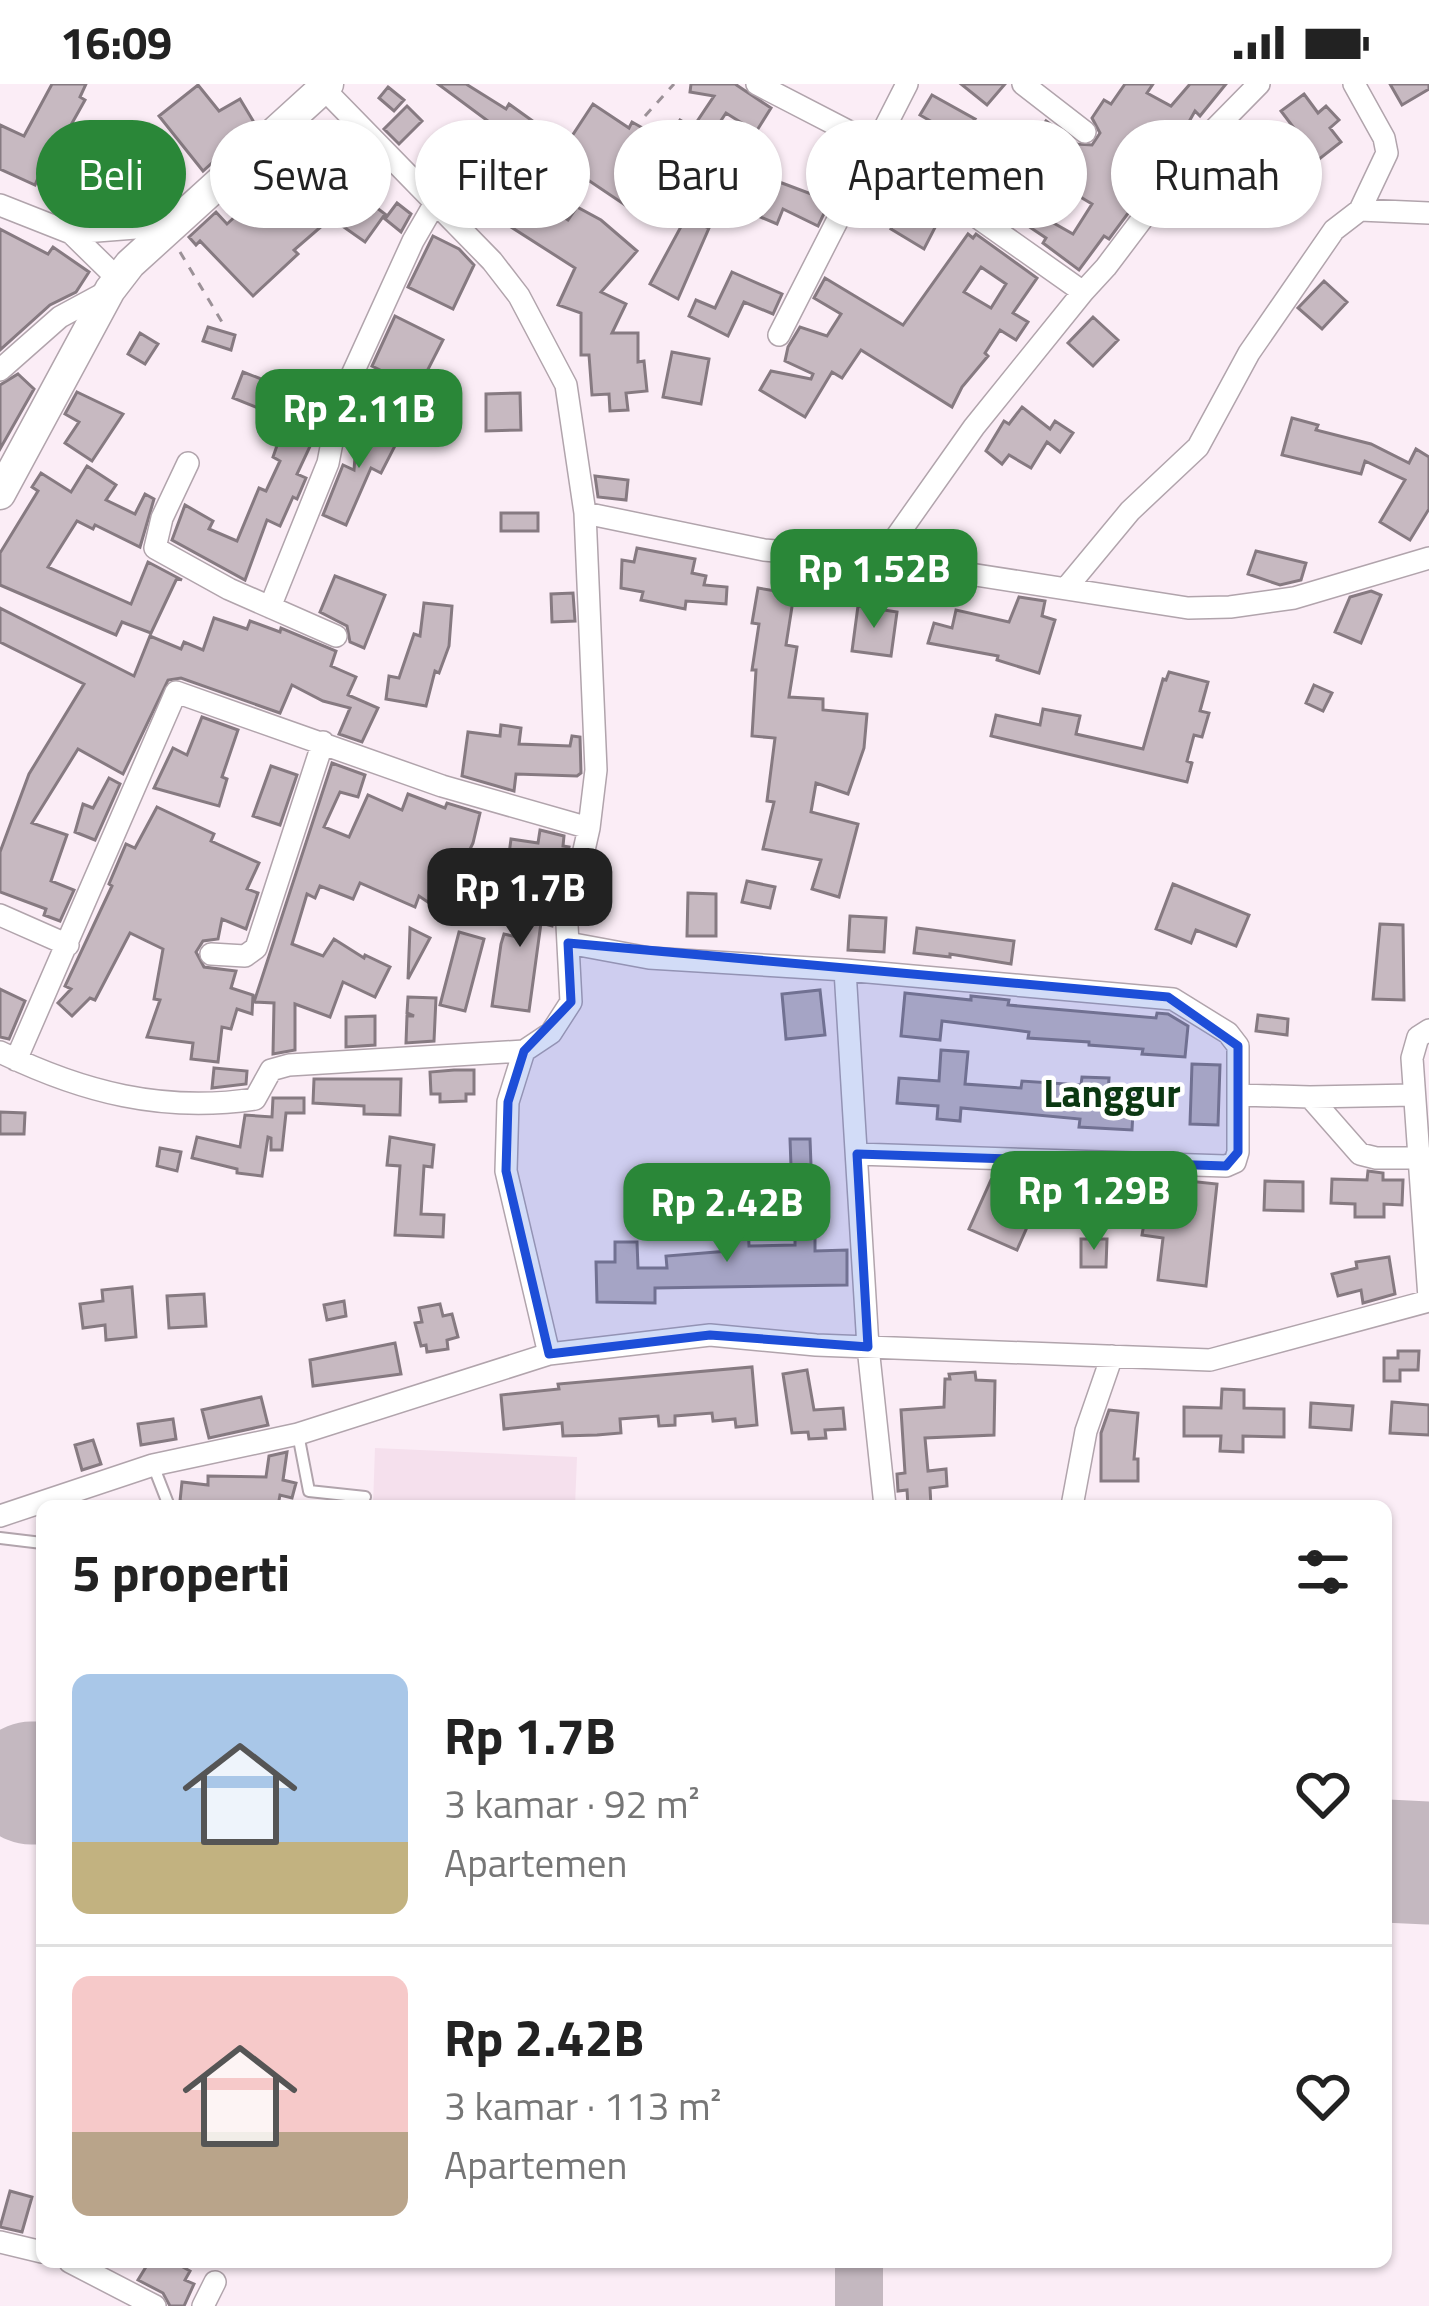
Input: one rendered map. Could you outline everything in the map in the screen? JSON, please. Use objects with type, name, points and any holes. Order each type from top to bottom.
[{"type":"street","points":[[757,84],[827,120]]},
{"type":"street","points":[[888,120],[907,84]]},
{"type":"street","points":[[1024,84],[1070,120]]},
{"type":"street","points":[[880,560],[982,416],[1106,267],[1195,149],[1259,84]]},
{"type":"street","points":[[1067,587],[1130,511],[1198,447],[1249,352],[1334,230],[1360,210],[1387,153],[1354,84]]},
{"type":"street","points":[[0,370],[60,317],[114,284],[326,86],[415,182]]},
{"type":"street","points":[[0,205],[71,233],[169,229]]},
{"type":"street","points":[[1360,210],[1429,213]]},
{"type":"street","points":[[270,608],[328,463],[340,401],[420,228]]},
{"type":"street","points":[[460,228],[519,296],[553,355],[566,386],[585,513],[596,770],[589,828],[573,887],[568,943],[571,1003],[550,1033],[524,1051],[289,1065],[271,1070],[255,1099],[128,1098],[91,1091],[8,1056],[68,945],[176,692],[442,786],[589,828]]},
{"type":"street","points":[[778,335],[833,228]]},
{"type":"street","points":[[992,228],[1083,292]]},
{"type":"street","points":[[71,233],[114,284]]},
{"type":"street","points":[[0,494],[114,284]]},
{"type":"street","points":[[188,463],[154,538],[155,548],[270,608],[336,636]]},
{"type":"street","points":[[585,513],[764,550],[880,560],[1188,608],[1230,608],[1294,598],[1429,557]]},
{"type":"street","points":[[211,954],[245,956],[256,948],[323,742]]},
{"type":"street","points":[[0,916],[68,945]]},
{"type":"street","points":[[568,943],[649,958],[1168,997],[1234,1039],[1239,1054],[1237,1158],[1226,1166],[857,1154]]},
{"type":"street","points":[[845,970],[868,1347],[884,1500]]},
{"type":"street","points":[[48,1500],[153,1465],[298,1434],[549,1354],[710,1335],[868,1347],[1210,1360],[1429,1299],[1424,1158],[1413,1095],[1414,1047],[1418,1037],[1429,1030]]},
{"type":"street","points":[[524,1051],[508,1102],[506,1171],[549,1354]]},
{"type":"street","points":[[1240,1096],[1413,1095]]},
{"type":"street","points":[[1310,1097],[1360,1154],[1424,1158]]},
{"type":"street","points":[[1073,1500],[1086,1431],[1112,1356]]},
{"type":"street","points":[[0,1516],[36,1504]]},
{"type":"street","points":[[0,2242],[36,2251]]},
{"type":"street","points":[[82,2268],[155,2306]]},
{"type":"street","points":[[203,2306],[215,2282]]},
{"type":"lane","points":[[298,1434],[310,1500]]},
{"type":"lane","points":[[153,1465],[167,1500]]},
{"type":"lane","points":[[309,1491],[365,1497]]},
{"type":"lane","points":[[0,1538],[36,1542]]},
{"type":"path","points":[[645,116],[674,84]]},
{"type":"path","points":[[169,229],[223,322]]},
{"type":"highlighted area","points":[[568,943],[1168,997],[1238,1046],[1238,1152],[1226,1166],[857,1154],[868,1347],[710,1335],[549,1354],[506,1171],[508,1102],[524,1051],[571,1002]]},
{"type":"shaded area","points":[[375,1448],[577,1457],[575,1500],[373,1500]]},
{"type":"building","points":[[52,84],[86,84],[80,97],[85,100],[74,120],[36,120],[35,185],[0,169],[0,125],[24,136]]},
{"type":"building","points":[[438,84],[466,84],[531,120],[486,120]]},
{"type":"building","points":[[691,84],[735,84],[771,108],[764,120],[737,120],[726,113],[721,120],[698,120],[714,96],[690,92]]},
{"type":"building","points":[[961,84],[1005,84],[987,105]]},
{"type":"building","points":[[1125,84],[1153,84],[1147,93],[1171,106],[1190,84],[1226,84],[1200,116],[1195,111],[1190,120],[1111,120],[1111,228],[1117,228],[1109,239],[1104,236],[1079,270],[1031,228],[1062,228],[1073,234],[1077,228],[1087,228],[1092,204],[1087,201],[1087,145],[1100,133],[1092,118],[1104,100],[1111,104]]},
{"type":"building","points":[[1390,84],[1429,84],[1429,89],[1402,105]]},
{"type":"building","points":[[198,85],[219,111],[240,99],[253,120],[210,120],[210,165],[203,171],[186,150],[186,120],[159,116]]},
{"type":"building","points":[[388,87],[404,100],[394,111],[379,98]]},
{"type":"building","points":[[1304,94],[1318,113],[1326,106],[1339,120],[1330,128],[1341,142],[1322,157],[1322,120],[1288,120],[1281,111]]},
{"type":"building","points":[[932,95],[975,119],[929,120],[920,115]]},
{"type":"building","points":[[593,104],[617,120],[614,198],[590,181],[590,120],[582,120]]},
{"type":"building","points":[[407,106],[421,120],[415,120],[415,128],[399,144],[391,136],[391,122]]},
{"type":"building","points":[[782,183],[806,192],[806,220],[783,209]]},
{"type":"building","points":[[397,203],[411,214],[401,232],[391,224]]},
{"type":"building","points":[[590,214],[637,251],[601,292],[626,304],[612,333],[638,333],[638,362],[644,361],[647,391],[626,393],[628,410],[610,411],[609,394],[592,395],[589,355],[581,355],[581,313],[558,305],[575,268],[513,228],[590,228]]},
{"type":"building","points":[[210,218],[210,228],[319,228],[253,296],[200,241],[196,245],[189,237]]},
{"type":"building","points":[[345,228],[375,228],[365,242]]},
{"type":"building","points":[[680,228],[709,228],[678,299],[650,284]]},
{"type":"building","points":[[892,228],[935,228],[924,249]]},
{"type":"building","points":[[0,229],[48,254],[53,247],[89,272],[76,292],[50,305],[0,350]]},
{"type":"building","points":[[968,234],[973,238],[976,234],[1037,278],[1013,313],[1028,322],[1016,340],[1000,330],[952,407],[861,350],[842,378],[832,372],[805,417],[760,390],[771,371],[811,379],[813,374],[785,361],[800,327],[827,336],[841,314],[814,298],[825,278],[903,325]],"holes":[[[981,267],[1006,284],[991,308],[964,292]]]},
{"type":"building","points":[[433,236],[459,249],[474,265],[453,309],[408,287]]},
{"type":"building","points":[[732,272],[782,294],[773,314],[744,302],[728,336],[689,316],[696,300],[715,308]]},
{"type":"building","points":[[1324,281],[1347,302],[1322,329],[1298,308]]},
{"type":"building","points":[[395,316],[443,340],[418,389],[372,366]]},
{"type":"building","points":[[1093,317],[1118,340],[1093,366],[1068,343]]},
{"type":"building","points":[[208,327],[235,335],[231,350],[203,341]]},
{"type":"building","points":[[140,333],[158,344],[145,364],[128,354]]},
{"type":"building","points":[[672,352],[709,359],[701,404],[663,397]]},
{"type":"building","points":[[243,372],[269,382],[258,408],[233,398]]},
{"type":"building","points":[[18,374],[34,389],[0,449],[0,385]]},
{"type":"building","points":[[77,392],[123,414],[92,461],[65,443],[79,422],[65,414]]},
{"type":"building","points":[[520,393],[521,430],[486,431],[486,394]]},
{"type":"building","points":[[1022,407],[1050,429],[1055,421],[1073,433],[1060,452],[1047,442],[1031,468],[1009,455],[1002,464],[986,451],[1004,421],[1009,424]]},
{"type":"building","points":[[296,411],[321,420],[316,443],[312,442],[297,474],[306,478],[280,526],[267,520],[245,580],[172,540],[185,505],[213,521],[209,529],[237,541],[259,488],[266,491],[280,461],[273,457],[289,416],[293,418]]},
{"type":"building","points":[[1292,418],[1318,425],[1316,430],[1371,444],[1409,463],[1416,449],[1429,457],[1429,509],[1410,540],[1380,522],[1405,480],[1365,461],[1361,474],[1282,455]]},
{"type":"building","points":[[358,419],[398,440],[381,473],[371,468],[346,525],[323,515],[343,465],[354,470]]},
{"type":"building","points":[[87,466],[116,485],[106,500],[135,514],[145,494],[154,499],[140,547],[77,521],[48,567],[131,604],[148,562],[182,580],[177,578],[151,633],[122,622],[116,635],[0,585],[0,553],[38,491],[32,487],[41,473],[71,492]]},
{"type":"building","points":[[595,476],[628,480],[626,500],[598,497]]},
{"type":"building","points":[[501,513],[538,513],[538,531],[501,531]]},
{"type":"building","points":[[637,548],[695,559],[692,573],[706,576],[704,585],[727,587],[726,604],[686,601],[685,609],[641,600],[643,592],[621,588],[622,560],[634,562]]},
{"type":"building","points":[[1256,551],[1306,563],[1301,580],[1280,585],[1248,574]]},
{"type":"building","points":[[335,576],[385,595],[364,648],[350,642],[347,626],[320,612]]},
{"type":"building","points":[[758,588],[794,594],[786,645],[797,647],[789,697],[823,699],[823,710],[867,714],[864,748],[848,794],[816,783],[811,812],[858,824],[839,897],[812,889],[821,860],[763,849],[774,802],[767,801],[775,738],[752,736],[756,670],[752,670],[759,624],[752,623]]},
{"type":"building","points":[[1371,591],[1381,595],[1361,643],[1335,632],[1350,597]]},
{"type":"building","points":[[573,593],[575,621],[552,622],[551,594]]},
{"type":"building","points":[[1019,597],[1045,601],[1042,616],[1055,620],[1039,673],[997,660],[998,656],[928,643],[934,623],[952,628],[956,610],[1009,622]]},
{"type":"building","points":[[424,603],[452,606],[449,646],[439,673],[435,671],[426,706],[386,699],[389,676],[399,678],[414,634],[420,636]]},
{"type":"building","points":[[858,606],[897,612],[891,656],[852,651]]},
{"type":"building","points":[[0,608],[134,676],[150,636],[181,649],[184,642],[203,650],[214,618],[247,629],[250,621],[280,632],[281,628],[336,651],[331,666],[356,677],[348,695],[378,708],[362,742],[339,734],[350,708],[292,685],[280,713],[181,678],[168,680],[123,774],[78,749],[32,823],[67,835],[51,881],[74,890],[60,921],[44,915],[46,909],[0,892],[0,852],[29,774],[84,684],[0,642]]},
{"type":"building","points":[[1169,672],[1208,682],[1200,711],[1209,713],[1202,737],[1194,735],[1187,782],[991,736],[996,715],[1040,725],[1043,709],[1080,716],[1076,734],[1143,749]]},
{"type":"building","points":[[1314,685],[1332,693],[1323,711],[1306,703]]},
{"type":"building","points":[[202,717],[238,730],[222,777],[227,779],[219,806],[154,788],[173,748],[187,755]]},
{"type":"building","points":[[501,725],[521,728],[519,744],[570,746],[572,736],[580,737],[581,773],[516,774],[514,791],[462,776],[468,732],[500,736]]},
{"type":"building","points":[[332,763],[365,775],[358,797],[340,792],[324,827],[349,837],[368,795],[402,810],[408,794],[445,808],[447,803],[480,813],[459,872],[464,876],[444,913],[419,896],[415,907],[360,883],[353,899],[320,886],[315,898],[307,894],[292,944],[323,956],[334,939],[390,967],[375,997],[343,982],[330,1017],[295,1004],[295,1050],[273,1054],[274,1003],[254,1002]]},
{"type":"building","points":[[271,766],[297,775],[280,825],[253,816]]},
{"type":"building","points":[[109,778],[120,784],[95,840],[75,832],[83,804],[93,808]]},
{"type":"building","points":[[157,807],[214,834],[211,841],[259,863],[247,889],[258,893],[246,929],[222,919],[218,939],[203,941],[196,952],[204,967],[236,971],[231,988],[253,995],[252,1014],[237,1009],[231,1029],[222,1027],[218,1062],[191,1059],[193,1043],[147,1037],[160,1000],[154,999],[163,949],[130,933],[95,1000],[90,998],[72,1016],[58,1003],[71,989],[65,986],[112,886],[126,844],[135,848]]},
{"type":"building","points":[[540,830],[564,836],[563,846],[569,847],[563,877],[507,869],[511,839],[538,843]]},
{"type":"building","points":[[747,881],[775,887],[770,908],[742,902]]},
{"type":"building","points":[[1173,884],[1249,915],[1236,946],[1196,930],[1191,943],[1156,929]]},
{"type":"building","points":[[495,889],[557,902],[552,926],[541,923],[529,1011],[492,1006],[504,934],[517,937],[523,909],[492,902]]},
{"type":"building","points":[[688,893],[716,894],[716,936],[687,936]]},
{"type":"building","points":[[850,916],[886,918],[884,952],[848,950]]},
{"type":"building","points":[[1380,924],[1403,925],[1404,1000],[1373,999]]},
{"type":"building","points":[[410,928],[430,938],[408,979]]},
{"type":"building","points":[[917,928],[1014,941],[1011,964],[914,953]]},
{"type":"building","points":[[459,932],[484,939],[465,1011],[440,1005]]},
{"type":"building","points":[[0,989],[25,1001],[9,1039],[0,1037]]},
{"type":"building","points":[[820,990],[825,1035],[786,1039],[782,994]]},
{"type":"building","points":[[905,993],[1156,1018],[1157,1013],[1168,1014],[1188,1026],[1185,1057],[1028,1038],[1029,1032],[942,1021],[940,1040],[901,1036]]},
{"type":"building","points":[[408,997],[436,998],[434,1041],[406,1043],[407,1016],[414,1016],[407,1013]]},
{"type":"building","points":[[1258,1015],[1288,1019],[1287,1035],[1256,1031]]},
{"type":"building","points":[[375,1016],[375,1045],[346,1047],[346,1017]]},
{"type":"building","points":[[941,1050],[968,1052],[965,1084],[1021,1088],[1022,1081],[1081,1085],[1082,1077],[1109,1078],[1108,1093],[1134,1094],[1132,1130],[1079,1127],[1080,1119],[961,1108],[960,1121],[937,1119],[938,1106],[897,1103],[899,1078],[939,1081]]},
{"type":"building","points":[[1192,1064],[1220,1065],[1218,1125],[1190,1124]]},
{"type":"building","points":[[214,1068],[247,1071],[246,1084],[212,1088]]},
{"type":"building","points":[[474,1070],[474,1094],[466,1094],[466,1101],[440,1102],[440,1094],[431,1094],[430,1072]]},
{"type":"building","points":[[314,1079],[401,1079],[400,1115],[364,1114],[364,1106],[313,1103]]},
{"type":"building","points":[[273,1098],[304,1098],[304,1113],[286,1113],[282,1150],[271,1150],[268,1137],[262,1176],[192,1158],[197,1137],[240,1147],[245,1115],[272,1117]]},
{"type":"building","points":[[0,1112],[25,1113],[24,1134],[0,1134]]},
{"type":"building","points":[[390,1137],[434,1145],[432,1167],[424,1166],[421,1214],[444,1215],[443,1237],[395,1235],[400,1166],[387,1165]]},
{"type":"building","points":[[790,1139],[810,1139],[811,1165],[791,1166]]},
{"type":"building","points":[[160,1148],[181,1152],[177,1171],[157,1166]]},
{"type":"building","points":[[1368,1171],[1383,1173],[1383,1180],[1403,1180],[1402,1205],[1384,1204],[1384,1217],[1355,1217],[1355,1204],[1331,1203],[1332,1179],[1367,1180]]},
{"type":"building","points":[[1169,1179],[1217,1184],[1206,1286],[1158,1280],[1163,1238],[1142,1235],[1145,1218],[1165,1221]]},
{"type":"building","points":[[991,1180],[1039,1200],[1017,1250],[969,1229]]},
{"type":"building","points":[[1265,1181],[1303,1182],[1303,1211],[1264,1210]]},
{"type":"building","points":[[795,1198],[815,1198],[815,1251],[847,1250],[847,1285],[655,1288],[655,1303],[597,1302],[596,1262],[615,1262],[615,1242],[637,1242],[638,1268],[667,1268],[666,1256],[728,1251],[727,1223],[748,1223],[749,1246],[795,1245]]},
{"type":"building","points":[[1081,1239],[1107,1239],[1106,1267],[1081,1267]]},
{"type":"building","points":[[1389,1257],[1395,1294],[1363,1303],[1361,1290],[1338,1296],[1332,1274],[1357,1268],[1356,1262]]},
{"type":"building","points":[[132,1287],[136,1337],[106,1340],[105,1325],[83,1328],[80,1304],[103,1301],[102,1290]]},
{"type":"building","points":[[204,1294],[206,1326],[169,1328],[167,1296]]},
{"type":"building","points":[[344,1301],[346,1316],[327,1320],[324,1305]]},
{"type":"building","points":[[440,1304],[443,1316],[452,1314],[458,1337],[447,1340],[448,1349],[427,1352],[415,1323],[422,1322],[419,1308]]},
{"type":"building","points":[[395,1343],[401,1374],[313,1386],[310,1360]]},
{"type":"building","points":[[1398,1351],[1419,1351],[1418,1370],[1400,1370],[1400,1381],[1384,1381],[1384,1358],[1398,1358]]},
{"type":"building","points":[[752,1367],[757,1425],[736,1427],[735,1419],[713,1421],[712,1413],[675,1416],[675,1425],[659,1426],[658,1416],[620,1419],[621,1433],[597,1435],[563,1436],[562,1423],[504,1429],[501,1395],[559,1389],[558,1384]]},
{"type":"building","points":[[807,1370],[814,1410],[843,1408],[845,1429],[825,1430],[826,1438],[792,1433],[783,1374]]},
{"type":"building","points":[[975,1372],[976,1380],[995,1381],[994,1435],[925,1438],[928,1471],[946,1469],[947,1486],[930,1488],[931,1500],[908,1500],[907,1490],[898,1491],[897,1474],[905,1473],[901,1410],[944,1407],[949,1374]]},
{"type":"building","points":[[1222,1389],[1244,1390],[1244,1408],[1284,1409],[1284,1437],[1243,1436],[1243,1452],[1220,1451],[1221,1436],[1184,1436],[1184,1407],[1221,1408]]},
{"type":"building","points":[[261,1397],[268,1425],[209,1438],[202,1410]]},
{"type":"building","points":[[1392,1402],[1429,1405],[1429,1435],[1390,1433]]},
{"type":"building","points":[[1311,1403],[1353,1406],[1351,1430],[1310,1427]]},
{"type":"building","points":[[1109,1410],[1138,1413],[1134,1459],[1138,1459],[1138,1481],[1101,1481],[1101,1433]]},
{"type":"building","points":[[173,1419],[176,1439],[141,1445],[138,1424]]},
{"type":"building","points":[[93,1440],[101,1464],[82,1470],[75,1445]]},
{"type":"building","points":[[287,1452],[283,1480],[296,1483],[292,1498],[180,1500],[182,1482],[208,1485],[208,1476],[266,1477],[269,1456]]},
{"type":"building","points":[[10,2191],[32,2197],[22,2232],[0,2227]]},
{"type":"building","points":[[145,2268],[185,2268],[190,2271],[185,2280],[194,2284],[184,2306],[170,2306],[163,2293],[138,2280]]},
{"type":"taxiway","points":[[859,2268],[859,2306]]},
{"type":"runway","points":[[31,1783],[36,1783]]},
{"type":"runway","points":[[1392,1861],[1429,1863]]},
{"type":"district","name":"Langgur","points":[[1112,1093]]}]
